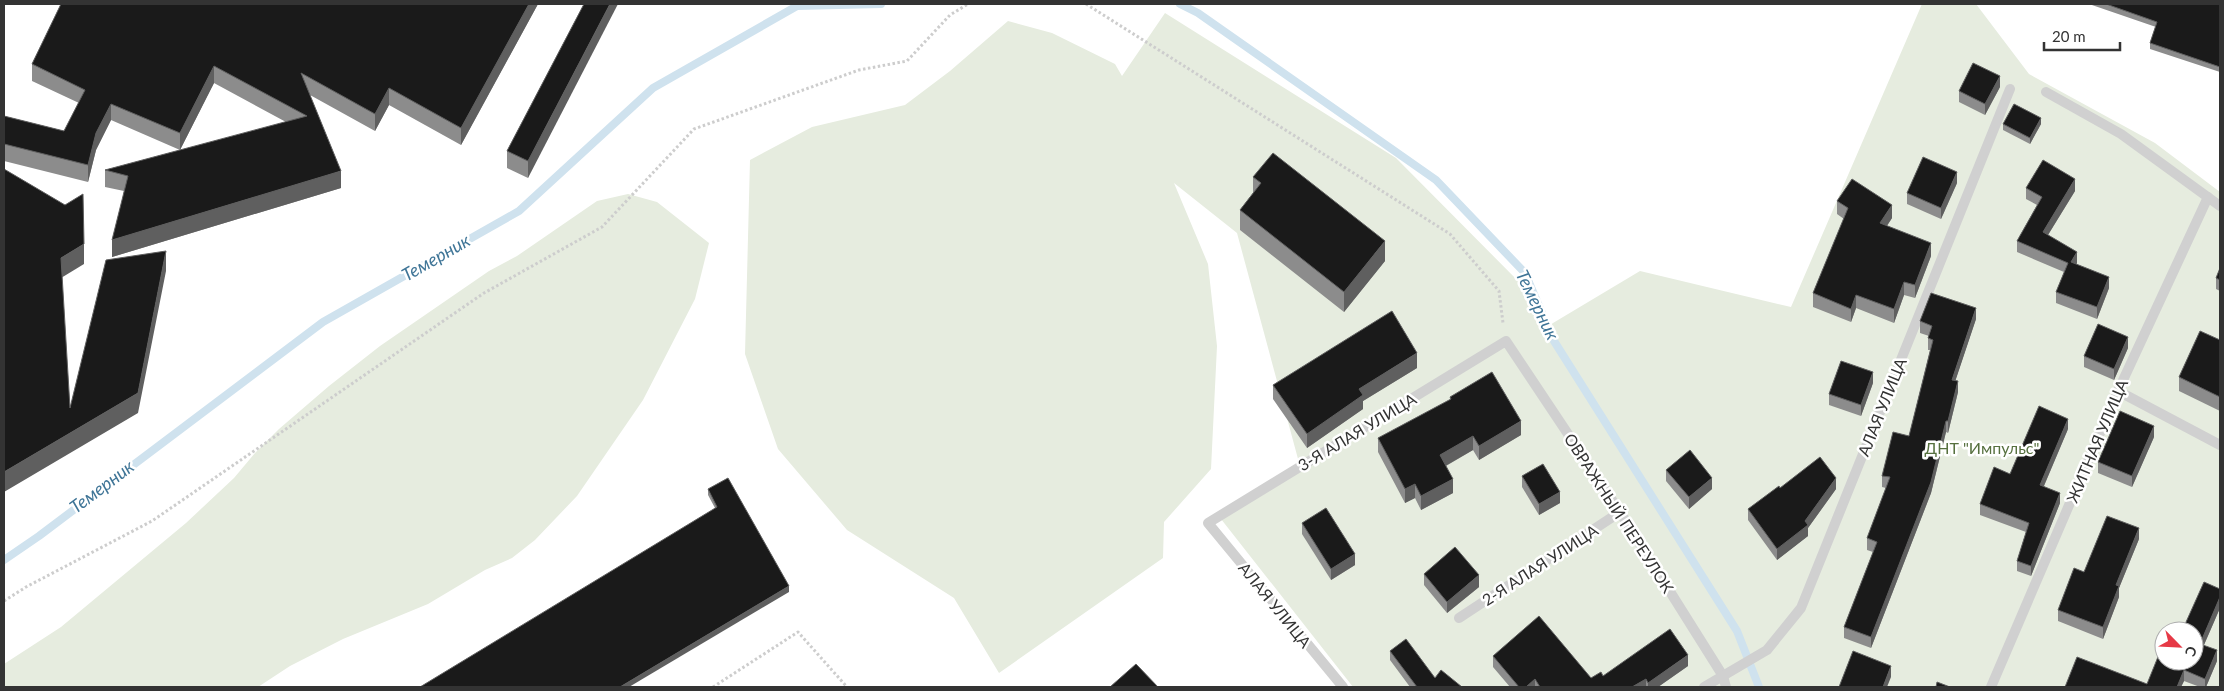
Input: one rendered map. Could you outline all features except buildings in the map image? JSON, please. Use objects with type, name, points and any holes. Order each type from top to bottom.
[{"type":"lane","name":"АЛАЯ УЛИЦА","points":[[1704,687],[1767,650],[1801,608],[2010,89]]},
{"type":"lane","points":[[2046,92],[2121,134],[2220,206]]},
{"type":"lane","name":"ЖИТНАЯ УЛИЦА","points":[[1991,687],[2118,391],[2208,197]]},
{"type":"lane","name":"ОВРАЖНЫЙ ПЕРЕУЛОК","points":[[1506,341],[1620,512],[1722,676],[1726,687]]},
{"type":"lane","name":"3-Я АЛАЯ УЛИЦА","points":[[1208,523],[1506,341]]},
{"type":"lane","points":[[2118,391],[2220,445]]},
{"type":"lane","name":"2-Я АЛАЯ УЛИЦА","points":[[1459,618],[1620,512]]},
{"type":"lane","name":"АЛАЯ УЛИЦА","points":[[1208,523],[1343,687]]},
{"type":"path","points":[[4,601],[26,587],[152,521],[484,293],[602,227],[694,129],[860,70],[907,60],[950,15],[968,4]]},
{"type":"path","points":[[1086,4],[1450,234],[1498,292],[1506,341]]},
{"type":"path","points":[[713,687],[798,632],[847,687]]},
{"type":"green space","name":"ДНТ \"Импульс\"","points":[[1922,4],[1976,4],[2029,74],[2155,143],[2220,192],[2220,687],[1353,687],[1221,519],[1301,470],[1237,233],[1174,183],[1208,264],[1217,346],[1211,469],[1164,522],[1163,558],[999,673],[954,598],[847,530],[778,449],[745,354],[750,160],[812,127],[905,105],[950,71],[1008,21],[1052,33],[1115,64],[1122,76],[1165,13],[1396,158],[1532,295],[1548,326],[1640,271],[1791,307]]},
{"type":"green space","points":[[628,194],[657,202],[709,243],[695,299],[643,400],[577,496],[535,540],[512,558],[485,570],[428,604],[343,639],[290,666],[258,687],[4,687],[4,664],[61,627],[186,523],[234,478],[279,429],[329,386],[380,346],[489,271],[517,256],[597,201]]},
{"type":"waterway","name":"Темерник","points":[[4,560],[39,536],[323,322],[519,211],[653,88],[797,6],[881,4]]},
{"type":"waterway","name":"Темерник","points":[[1180,4],[1198,13],[1436,180],[1525,273],[1554,341],[1737,631],[1759,687]]}]
